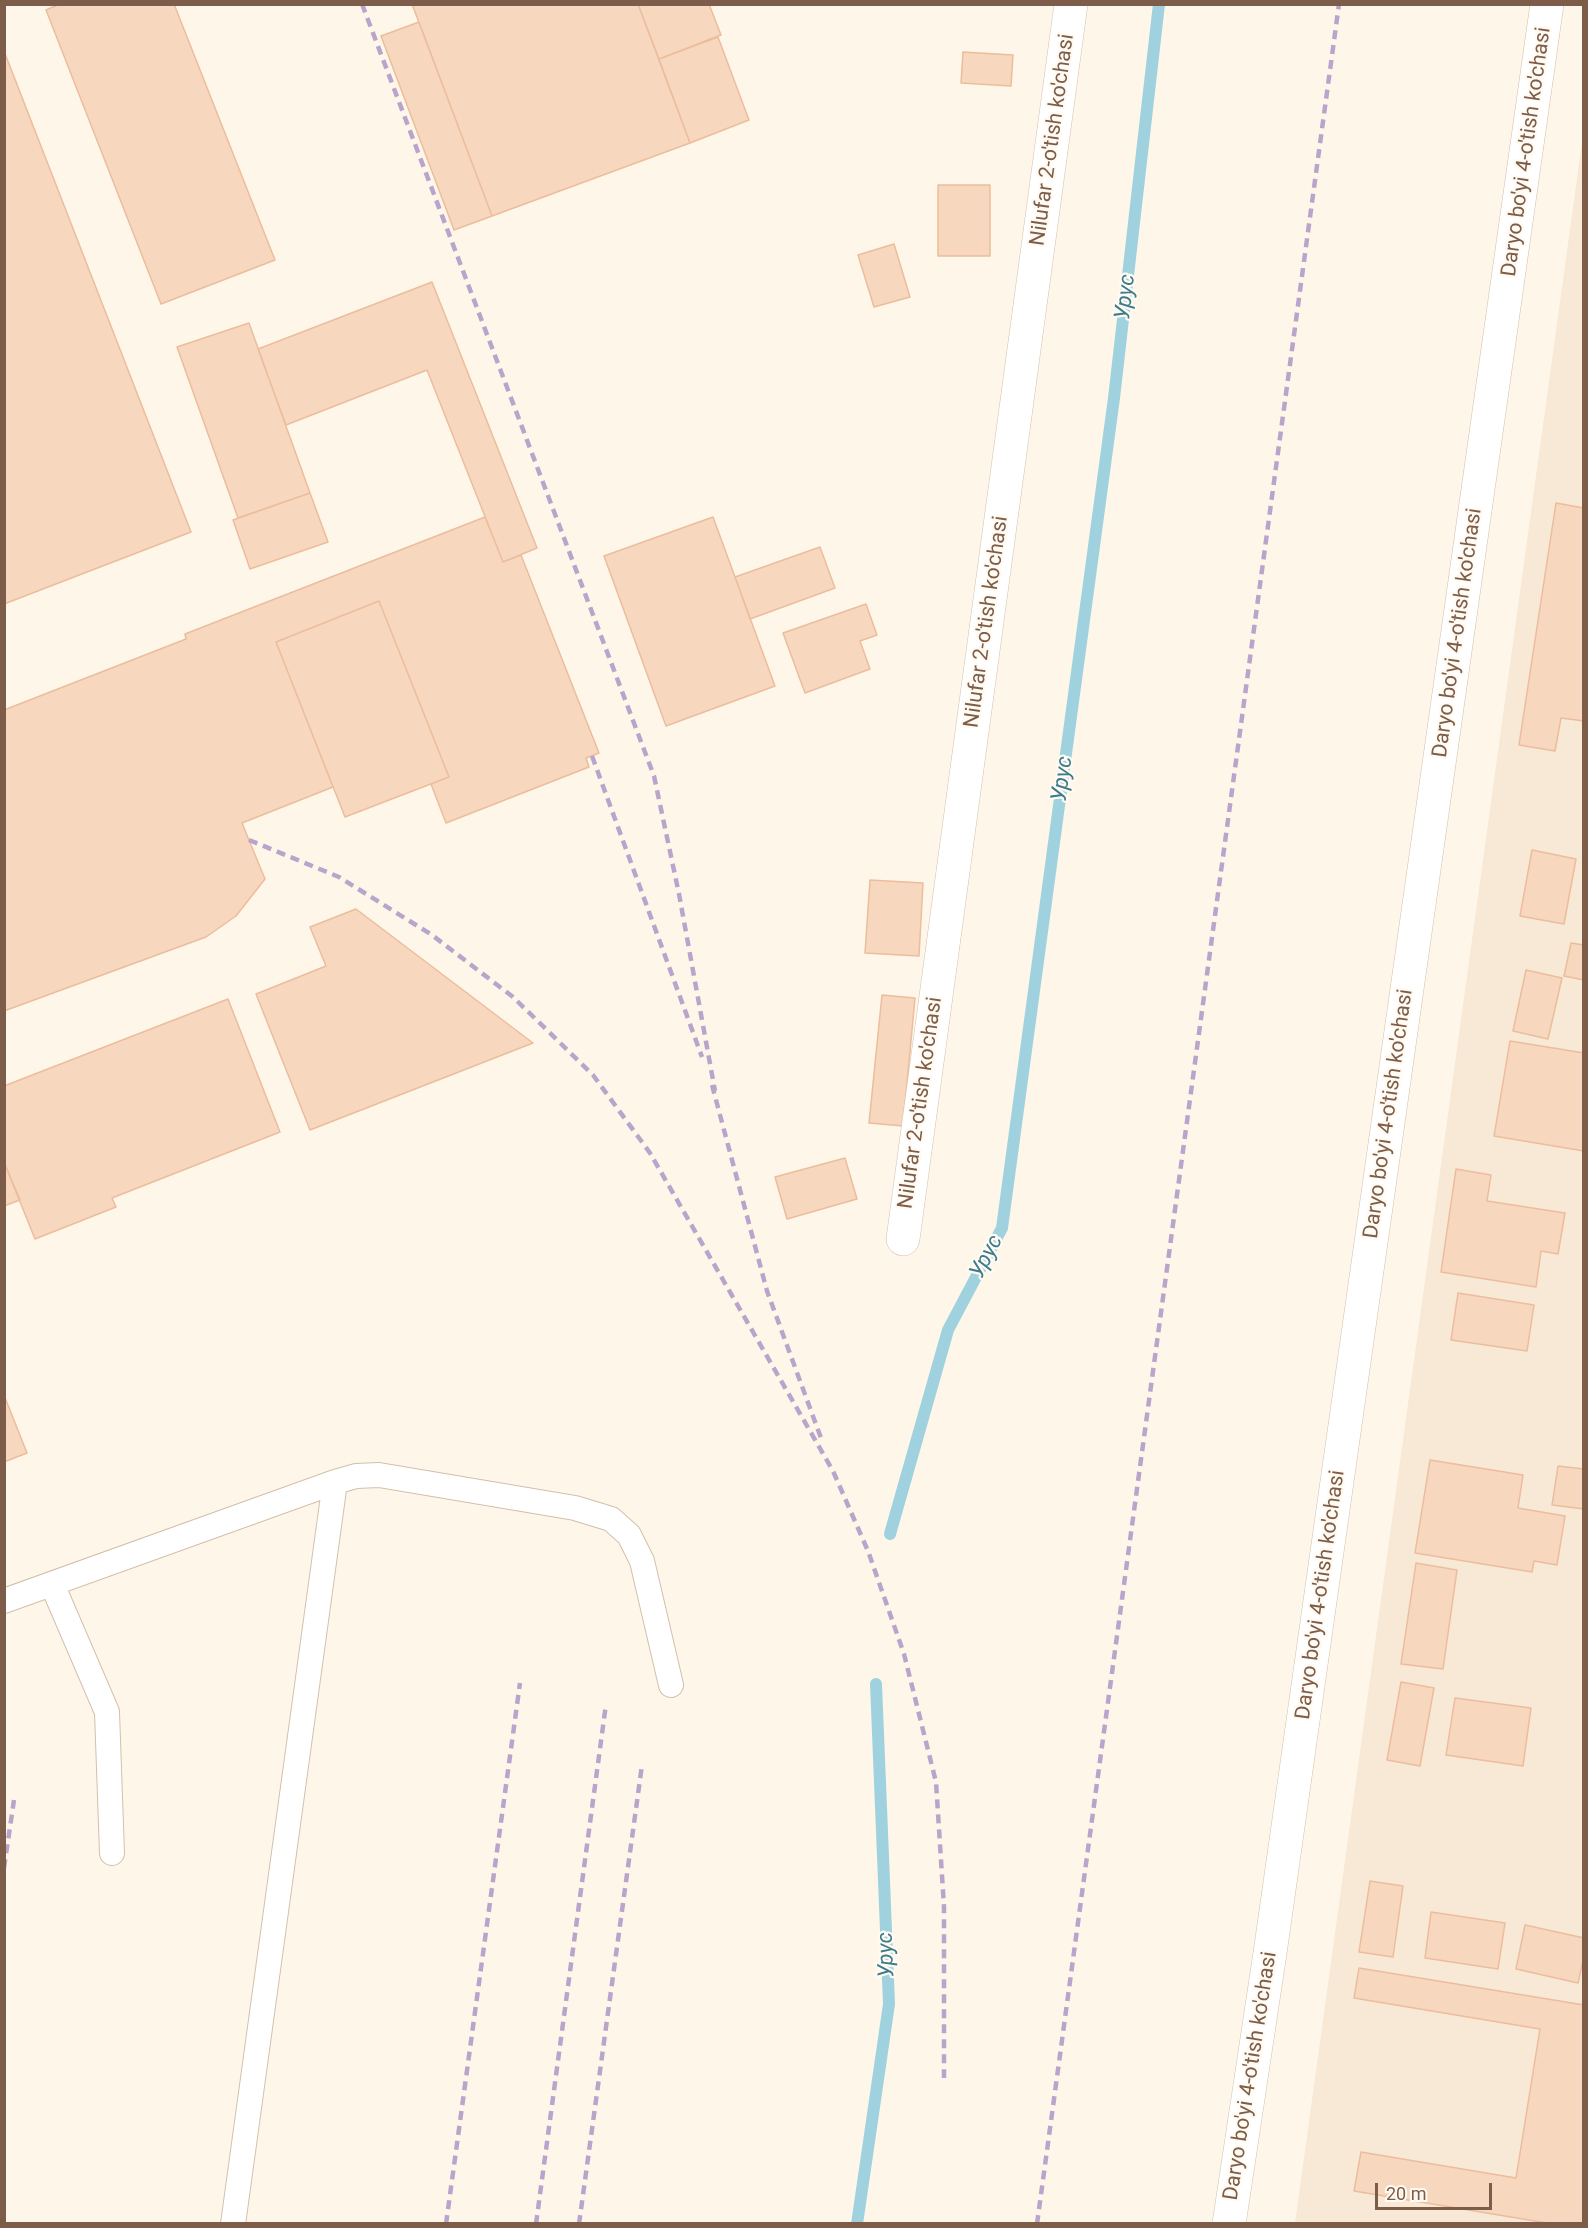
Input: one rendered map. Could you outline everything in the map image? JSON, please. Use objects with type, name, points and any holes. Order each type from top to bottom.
[{"type":"street","name":"Nilufar 2-o'tish ko'chasi","points":[[903,1239],[1071,4]]},
{"type":"street","name":"Daryo bo'yi 4-o'tish ko'chasi","points":[[1229,2223],[1272,1941],[1548,4]]},
{"type":"lane","points":[[4,1601],[335,1482],[356,1476],[387,1476],[575,1508],[610,1519],[629,1535],[642,1561],[671,1685]]},
{"type":"lane","points":[[233,2223],[335,1482]]},
{"type":"lane","points":[[52,1584],[107,1712],[112,1853]]},
{"type":"shaded area","points":[[1583,135],[1583,2223],[1295,2223]]},
{"type":"building","points":[[60,4],[174,4],[275,260],[161,304],[46,10]]},
{"type":"building","points":[[412,4],[638,4],[690,143],[492,216]]},
{"type":"building","points":[[638,4],[709,4],[721,35],[659,59]]},
{"type":"building","points":[[419,22],[492,216],[454,230],[381,36]]},
{"type":"building","points":[[718,37],[749,120],[690,143],[659,59]]},
{"type":"building","points":[[4,51],[191,532],[4,604]]},
{"type":"building","points":[[963,52],[1013,55],[1011,86],[961,83]]},
{"type":"building","points":[[938,185],[990,185],[990,256],[938,256]]},
{"type":"building","points":[[894,244],[910,297],[874,307],[858,255]]},
{"type":"building","points":[[432,282],[537,548],[503,562],[427,370],[286,425],[258,349]]},
{"type":"building","points":[[249,323],[310,493],[238,518],[177,347]]},
{"type":"building","points":[[310,493],[328,542],[250,569],[233,520]]},
{"type":"building","points":[[1556,503],[1584,508],[1584,721],[1561,718],[1555,751],[1519,745]]},
{"type":"building","points":[[485,517],[503,562],[521,555],[599,753],[586,758],[589,767],[446,823],[431,784],[449,777],[379,601],[276,642],[333,787],[242,823],[265,879],[236,916],[206,937],[4,1011],[4,710],[186,639],[185,634]]},
{"type":"building","points":[[713,517],[775,686],[666,726],[604,556]]},
{"type":"building","points":[[820,547],[835,588],[750,619],[735,577]]},
{"type":"building","points":[[379,601],[449,777],[345,817],[276,642]]},
{"type":"building","points":[[866,604],[877,635],[860,641],[870,669],[805,693],[783,633]]},
{"type":"building","points":[[1532,850],[1576,859],[1564,924],[1520,916]]},
{"type":"building","points":[[870,880],[923,883],[919,956],[865,953]]},
{"type":"building","points":[[356,909],[533,1043],[310,1130],[256,994],[326,966],[310,927]]},
{"type":"building","points":[[1571,943],[1584,945],[1584,980],[1564,976]]},
{"type":"building","points":[[1526,970],[1562,978],[1548,1039],[1513,1031]]},
{"type":"building","points":[[882,995],[915,998],[903,1126],[869,1123]]},
{"type":"building","points":[[228,999],[280,1132],[112,1198],[116,1207],[35,1239],[4,1162],[4,1086]]},
{"type":"building","points":[[1510,1041],[1584,1053],[1584,1151],[1494,1136]]},
{"type":"building","points":[[845,1158],[857,1199],[787,1219],[775,1177]]},
{"type":"building","points":[[4,1162],[20,1200],[4,1206]]},
{"type":"building","points":[[1456,1169],[1491,1175],[1487,1201],[1565,1213],[1558,1254],[1541,1251],[1536,1287],[1441,1272]]},
{"type":"building","points":[[1458,1293],[1534,1305],[1527,1351],[1451,1340]]},
{"type":"building","points":[[4,1395],[27,1453],[4,1462]]},
{"type":"building","points":[[1430,1460],[1523,1475],[1518,1508],[1565,1516],[1557,1565],[1534,1561],[1532,1572],[1415,1553]]},
{"type":"building","points":[[1558,1466],[1584,1469],[1584,1509],[1552,1505]]},
{"type":"building","points":[[1416,1563],[1457,1570],[1443,1669],[1401,1664]]},
{"type":"building","points":[[1401,1682],[1434,1688],[1420,1766],[1387,1760]]},
{"type":"building","points":[[1455,1698],[1531,1708],[1523,1766],[1446,1755]]},
{"type":"building","points":[[1370,1881],[1403,1886],[1393,1957],[1359,1952]]},
{"type":"building","points":[[1431,1912],[1505,1923],[1498,1969],[1425,1958]]},
{"type":"building","points":[[1525,1925],[1584,1938],[1584,1956],[1578,1983],[1516,1969]]},
{"type":"building","points":[[1359,1968],[1584,2005],[1584,2224],[1553,2224],[1354,2191],[1361,2152],[1516,2178],[1540,2029],[1354,1998]]},
{"type":"waterway","name":"Урус","points":[[890,1534],[948,1330],[1002,1228],[1114,398],[1159,4]]},
{"type":"waterway","name":"Урус","points":[[857,2224],[889,2004],[876,1684]]},
{"type":"railway","points":[[362,4],[654,776],[679,894],[715,1091]]},
{"type":"railway","points":[[1037,2224],[1339,4]]},
{"type":"railway","points":[[592,756],[702,1057]]},
{"type":"railway","points":[[249,840],[339,877],[432,935],[513,997],[593,1075],[650,1153],[833,1471],[868,1551],[904,1654],[936,1782],[944,1907],[944,2078]]},
{"type":"railway","points":[[712,1085],[767,1291],[821,1438]]},
{"type":"railway","points":[[446,2224],[520,1683]]},
{"type":"railway","points":[[536,2224],[606,1704]]},
{"type":"railway","points":[[579,2224],[642,1765]]},
{"type":"railway","points":[[4,1868],[14,1800]]}]
